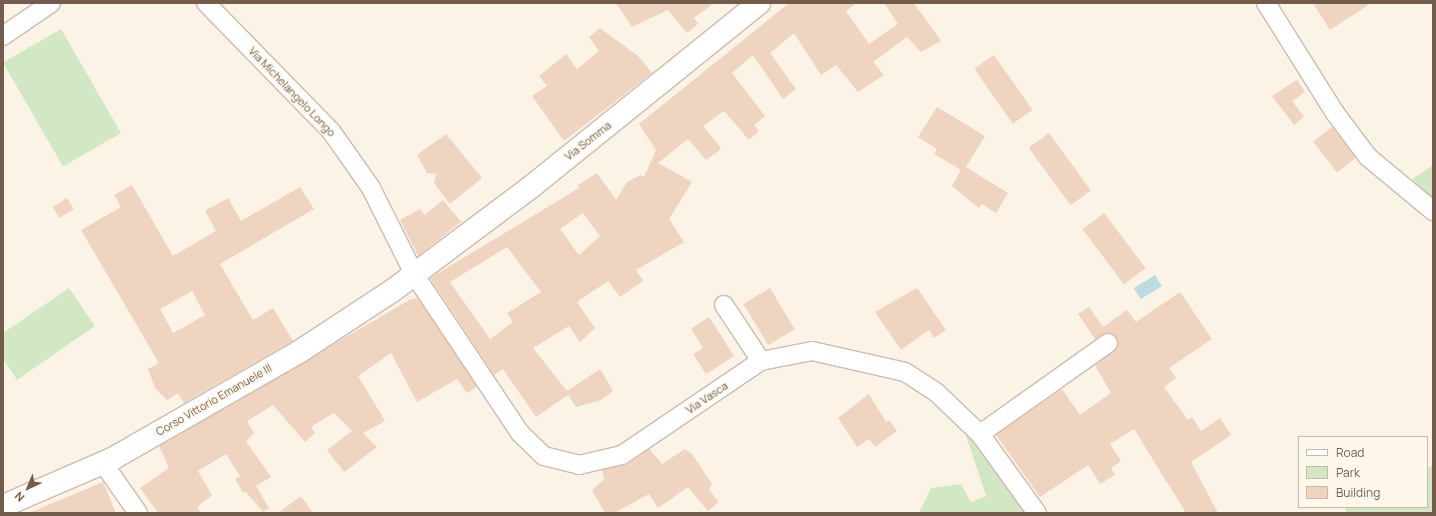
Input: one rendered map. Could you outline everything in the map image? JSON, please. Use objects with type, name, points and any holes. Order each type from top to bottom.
[{"type":"street","points":[[3,36],[51,3]]},
{"type":"street","name":"Via Michelangelo Longo","points":[[206,3],[331,131],[371,188],[414,274]]},
{"type":"street","name":"Via Somma","points":[[414,274],[542,178],[759,3]]},
{"type":"street","points":[[1266,3],[1335,113],[1368,157],[1433,211]]},
{"type":"street","name":"Via Vasca","points":[[414,274],[520,433],[544,456],[579,465],[622,456],[761,362],[812,351],[905,372],[936,392],[980,434],[1037,513]]},
{"type":"street","name":"Corso Vittorio Emanuele III","points":[[3,506],[103,463],[299,352],[414,274]]},
{"type":"street","points":[[724,305],[761,362]]},
{"type":"street","points":[[980,434],[1108,343]]},
{"type":"street","points":[[103,463],[138,513]]},
{"type":"green space","points":[[61,29],[121,133],[63,166],[3,63]]},
{"type":"green space","points":[[1433,165],[1433,200],[1412,179]]},
{"type":"green space","points":[[69,288],[95,326],[17,380],[3,359],[3,333]]},
{"type":"green space","points":[[975,432],[1033,513],[919,513],[931,488],[961,484],[971,502],[986,496],[966,436]]},
{"type":"green space","points":[[1433,465],[1433,513],[1346,513],[1345,508],[1428,508],[1428,468]]},
{"type":"water","points":[[1155,275],[1162,286],[1141,299],[1134,288]]},
{"type":"building","points":[[616,3],[714,3],[694,18],[698,24],[687,33],[668,10],[632,27]]},
{"type":"building","points":[[789,3],[857,3],[846,11],[869,44],[898,24],[884,3],[914,3],[941,41],[921,52],[907,37],[873,62],[884,75],[858,92],[836,65],[821,75],[794,33],[770,53],[796,89],[783,99],[753,55],[732,73],[765,116],[754,125],[759,131],[749,140],[724,111],[703,126],[721,148],[719,151],[706,160],[688,139],[658,163],[692,182],[669,219],[684,242],[636,270],[643,281],[620,297],[608,281],[577,302],[595,328],[580,342],[569,326],[533,348],[567,391],[600,369],[613,391],[601,400],[576,407],[568,395],[536,417],[503,369],[494,375],[430,278],[579,188],[578,185],[597,173],[616,200],[627,182],[641,175],[644,177],[656,150],[639,124]],"holes":[[[583,213],[600,236],[579,255],[560,229]],[[507,247],[541,292],[507,313],[513,322],[490,339],[450,282]]]},
{"type":"building","points":[[1313,3],[1371,3],[1330,30]]},
{"type":"building","points":[[600,28],[638,56],[652,73],[564,141],[532,96],[547,86],[539,76],[566,54],[577,69],[599,51],[589,37]]},
{"type":"building","points":[[994,55],[1032,110],[1013,124],[974,69]]},
{"type":"building","points":[[1297,80],[1305,92],[1292,101],[1304,117],[1294,125],[1272,96]]},
{"type":"building","points":[[937,107],[985,136],[966,167],[1008,193],[996,213],[982,204],[979,208],[952,186],[961,170],[934,154],[937,149],[918,137]]},
{"type":"building","points":[[1332,127],[1356,158],[1337,173],[1313,142]]},
{"type":"building","points":[[1049,133],[1091,190],[1071,205],[1029,148]]},
{"type":"building","points":[[446,134],[482,178],[450,204],[434,183],[436,174],[427,173],[417,155]]},
{"type":"building","points":[[132,185],[173,256],[216,231],[205,211],[228,198],[241,221],[300,187],[314,209],[220,264],[253,320],[273,308],[293,341],[184,403],[178,393],[167,400],[155,388],[148,369],[159,363],[81,230],[121,207],[114,195]],"holes":[[[192,291],[205,315],[173,333],[160,309]]]},
{"type":"building","points":[[67,198],[74,209],[59,218],[53,207]]},
{"type":"building","points":[[443,200],[461,222],[418,256],[400,220],[420,209],[425,215]]},
{"type":"building","points":[[1104,213],[1146,268],[1124,284],[1082,229]]},
{"type":"building","points":[[770,288],[795,329],[768,345],[743,304]]},
{"type":"building","points":[[917,288],[946,330],[934,338],[929,330],[901,350],[875,312]]},
{"type":"building","points":[[1180,292],[1212,339],[1169,368],[1176,378],[1164,387],[1188,420],[1192,417],[1201,431],[1220,418],[1231,435],[1191,462],[1218,513],[1186,513],[1134,429],[1110,444],[1121,461],[1111,468],[1115,475],[1100,484],[1088,465],[1040,497],[996,435],[1062,389],[1080,415],[1111,393],[1095,365],[1117,348],[1117,337],[1107,333],[1095,339],[1078,314],[1089,307],[1103,327],[1127,310],[1136,322]]},
{"type":"building","points":[[418,298],[477,387],[467,393],[457,379],[417,402],[391,353],[358,376],[385,421],[363,433],[377,447],[344,472],[327,450],[352,431],[334,413],[311,427],[315,433],[305,442],[273,405],[247,421],[254,433],[246,441],[271,477],[256,486],[269,508],[263,512],[246,492],[243,493],[235,479],[240,476],[226,454],[198,471],[212,495],[197,507],[201,513],[158,513],[140,488],[169,468],[159,446],[411,299]]},
{"type":"building","points":[[709,317],[734,356],[706,374],[693,354],[703,348],[691,329]]},
{"type":"building","points":[[869,394],[886,422],[889,420],[897,431],[875,447],[869,439],[857,447],[838,418]]},
{"type":"building","points":[[649,449],[662,464],[685,449],[692,454],[712,484],[709,490],[719,502],[708,511],[688,487],[658,508],[649,494],[614,513],[605,513],[592,490],[604,479],[602,470],[628,464]]},
{"type":"building","points":[[103,482],[116,513],[31,513],[31,512]]},
{"type":"building","points":[[301,496],[313,513],[278,513]]}]
